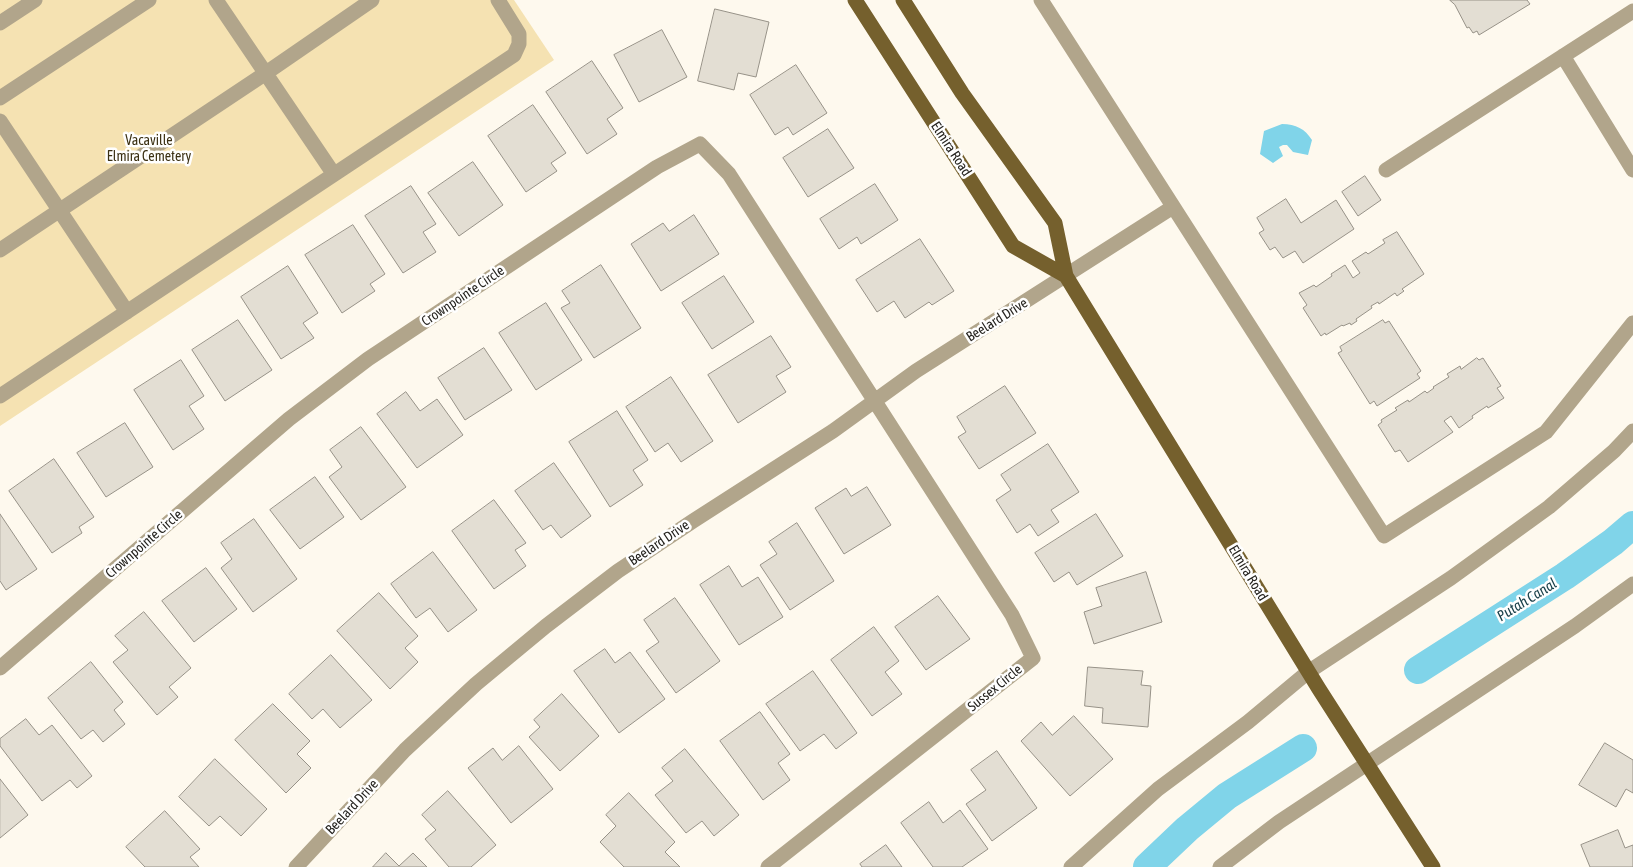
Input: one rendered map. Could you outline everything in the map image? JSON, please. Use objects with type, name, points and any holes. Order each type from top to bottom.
[{"type":"main road","name":"Elmira Road","points":[[855,0],[1013,246],[1066,276]]},
{"type":"main road","name":"Elmira Road","points":[[903,0],[962,93],[1055,223],[1066,276],[1308,672],[1433,867]]},
{"type":"street","points":[[0,23],[34,0]]},
{"type":"street","points":[[0,98],[149,0]]},
{"type":"street","points":[[216,0],[333,173]]},
{"type":"street","points":[[0,250],[372,0]]},
{"type":"street","points":[[0,396],[333,173],[514,55],[519,44],[519,34],[498,0]]},
{"type":"street","points":[[1040,0],[1384,536],[1546,432],[1633,323]]},
{"type":"street","points":[[1386,170],[1633,11]]},
{"type":"street","points":[[1563,56],[1633,170]]},
{"type":"street","points":[[0,120],[127,312]]},
{"type":"street","name":"Crownpointe Circle","points":[[0,668],[289,419],[368,359],[657,167],[700,144],[729,174],[876,402]]},
{"type":"street","name":"Beelard Drive","points":[[296,867],[405,750],[476,684],[546,626],[625,566],[834,431],[916,371],[1173,208]]},
{"type":"street","name":"Sussex Circle","points":[[768,867],[1033,658],[1012,615],[876,402]]},
{"type":"street","points":[[1071,867],[1158,789],[1248,722],[1308,672],[1452,578],[1549,507],[1614,452],[1633,430]]},
{"type":"street","points":[[1220,867],[1279,822],[1575,626],[1633,584]]},
{"type":"green space","name":"Vacaville Elmira Cemetery","points":[[0,0],[514,0],[554,60],[0,426]]},
{"type":"water","points":[[1282,124],[1296,126],[1309,136],[1312,140],[1308,155],[1293,152],[1287,145],[1279,147],[1283,156],[1273,163],[1260,154],[1264,131]]},
{"type":"building","points":[[1450,0],[1527,0],[1530,4],[1479,35],[1477,31],[1473,33],[1469,27],[1467,28],[1455,5]]},
{"type":"building","points":[[715,9],[769,22],[756,77],[738,73],[734,90],[698,81]]},
{"type":"building","points":[[662,30],[687,77],[639,102],[614,55]]},
{"type":"building","points":[[592,61],[623,108],[607,119],[617,134],[587,154],[546,92]]},
{"type":"building","points":[[796,65],[827,113],[793,135],[788,127],[775,135],[750,95]]},
{"type":"building","points":[[533,105],[566,153],[551,163],[557,171],[526,192],[488,136]]},
{"type":"building","points":[[828,129],[854,168],[808,197],[783,158]]},
{"type":"building","points":[[473,162],[503,205],[459,236],[428,193]]},
{"type":"building","points":[[1365,176],[1381,200],[1358,216],[1342,192]]},
{"type":"building","points":[[875,184],[898,220],[861,244],[857,237],[839,249],[820,219]]},
{"type":"building","points":[[411,186],[436,224],[423,232],[436,252],[403,273],[365,216]]},
{"type":"building","points":[[1286,199],[1301,223],[1336,200],[1354,229],[1303,263],[1295,251],[1283,258],[1275,247],[1270,250],[1259,233],[1264,230],[1257,218]]},
{"type":"building","points":[[694,215],[719,254],[661,291],[631,244],[663,223],[669,231]]},
{"type":"building","points":[[353,225],[385,274],[370,284],[375,291],[342,313],[305,255]]},
{"type":"building","points":[[1397,232],[1424,274],[1402,289],[1404,291],[1397,296],[1395,293],[1379,304],[1378,302],[1371,306],[1372,308],[1356,319],[1357,321],[1351,325],[1350,323],[1342,325],[1321,336],[1303,308],[1307,305],[1299,293],[1314,285],[1316,287],[1345,265],[1353,278],[1360,273],[1352,261],[1366,252],[1368,254],[1385,243],[1383,240]]},
{"type":"building","points":[[920,239],[954,291],[932,305],[929,302],[905,318],[894,301],[877,312],[856,280]]},
{"type":"building","points":[[601,265],[641,328],[594,358],[561,308],[570,303],[562,291]]},
{"type":"building","points":[[288,266],[318,313],[303,323],[314,338],[281,359],[241,297]]},
{"type":"building","points":[[724,276],[754,322],[712,349],[682,303]]},
{"type":"building","points":[[546,303],[582,360],[536,390],[499,333]]},
{"type":"building","points":[[238,320],[272,370],[225,401],[192,350]]},
{"type":"building","points":[[1383,320],[1385,323],[1389,321],[1421,371],[1417,374],[1420,378],[1377,406],[1374,401],[1370,404],[1338,353],[1342,351],[1340,347]]},
{"type":"building","points":[[771,336],[791,367],[776,376],[786,392],[738,423],[708,375]]},
{"type":"building","points":[[484,348],[512,390],[465,420],[438,378]]},
{"type":"building","points":[[1477,358],[1479,360],[1483,358],[1501,386],[1497,388],[1504,398],[1472,416],[1473,418],[1459,428],[1451,416],[1444,421],[1453,432],[1408,462],[1400,450],[1395,452],[1378,425],[1382,422],[1381,420],[1408,400],[1409,402],[1425,391],[1427,393],[1449,377],[1447,374],[1460,366],[1461,369]]},
{"type":"building","points":[[181,360],[204,396],[189,406],[204,429],[173,450],[134,390]]},
{"type":"building","points":[[671,377],[713,441],[681,462],[668,443],[655,452],[626,407]]},
{"type":"building","points":[[1005,386],[1036,433],[979,469],[958,437],[966,432],[957,417]]},
{"type":"building","points":[[406,392],[420,411],[437,399],[463,435],[417,468],[377,414]]},
{"type":"building","points":[[617,411],[648,460],[633,470],[643,485],[610,507],[569,442]]},
{"type":"building","points":[[125,423],[153,467],[106,497],[77,453]]},
{"type":"building","points":[[361,427],[406,487],[361,520],[329,477],[342,467],[330,450]]},
{"type":"building","points":[[1048,444],[1079,492],[1051,510],[1059,522],[1038,536],[1030,524],[1017,533],[996,500],[1011,490],[1001,475]]},
{"type":"building","points":[[54,459],[94,517],[79,527],[82,533],[52,553],[9,491]]},
{"type":"building","points":[[554,463],[591,516],[561,538],[551,525],[543,530],[515,491]]},
{"type":"building","points":[[315,477],[344,517],[300,549],[270,510]]},
{"type":"building","points":[[867,487],[891,525],[844,554],[815,508],[846,488],[851,496]]},
{"type":"building","points":[[494,500],[526,543],[515,550],[526,566],[494,589],[452,531]]},
{"type":"building","points":[[0,514],[37,569],[6,590],[0,581]]},
{"type":"building","points":[[1096,514],[1123,556],[1077,585],[1069,572],[1054,582],[1035,553]]},
{"type":"building","points":[[254,519],[297,579],[253,612],[221,568],[232,559],[221,543]]},
{"type":"building","points":[[797,523],[834,581],[790,610],[760,565],[777,554],[769,542]]},
{"type":"building","points":[[433,552],[477,610],[448,632],[430,608],[416,618],[391,584]]},
{"type":"building","points":[[729,566],[742,587],[758,577],[783,617],[739,645],[700,585]]},
{"type":"building","points":[[206,568],[237,609],[194,642],[162,601]]},
{"type":"building","points":[[1146,572],[1162,622],[1094,644],[1084,612],[1102,606],[1096,588]]},
{"type":"building","points":[[379,593],[418,636],[405,648],[418,662],[390,689],[337,631]]},
{"type":"building","points":[[938,596],[970,639],[926,670],[895,627]]},
{"type":"building","points":[[675,598],[720,661],[676,693],[646,651],[659,642],[644,620]]},
{"type":"building","points":[[144,612],[191,668],[169,687],[178,697],[157,715],[113,662],[128,650],[115,636]]},
{"type":"building","points":[[874,627],[899,661],[885,672],[902,694],[872,716],[831,660]]},
{"type":"building","points":[[605,649],[615,663],[630,652],[665,699],[619,733],[574,671]]},
{"type":"building","points":[[331,655],[372,700],[340,728],[323,709],[312,719],[289,694]]},
{"type":"building","points":[[91,662],[123,702],[114,710],[125,724],[103,742],[93,730],[81,739],[48,698]]},
{"type":"building","points":[[1088,667],[1143,671],[1141,685],[1151,686],[1148,727],[1102,723],[1103,708],[1085,706]]},
{"type":"building","points":[[813,671],[857,733],[836,749],[824,734],[800,751],[766,704]]},
{"type":"building","points":[[562,694],[599,736],[560,771],[529,737],[540,727],[534,720]]},
{"type":"building","points":[[273,704],[310,741],[297,754],[311,768],[286,793],[235,740]]},
{"type":"building","points":[[760,712],[790,754],[778,763],[790,780],[763,800],[720,741]]},
{"type":"building","points":[[1074,716],[1113,759],[1070,796],[1021,741],[1041,722],[1052,735]]},
{"type":"building","points":[[26,719],[39,735],[52,725],[92,776],[77,788],[70,780],[42,801],[0,746],[0,739]]},
{"type":"building","points":[[1605,743],[1633,760],[1633,793],[1626,789],[1616,807],[1579,785]]},
{"type":"building","points":[[519,746],[553,789],[511,823],[468,768],[493,748],[502,760]]},
{"type":"building","points":[[685,749],[739,815],[714,836],[702,821],[686,833],[655,795],[673,781],[662,768]]},
{"type":"building","points":[[997,751],[1037,808],[992,841],[966,804],[986,790],[971,770]]},
{"type":"building","points":[[215,759],[267,809],[241,836],[220,816],[209,826],[179,797]]},
{"type":"building","points":[[0,779],[28,815],[0,838]]},
{"type":"building","points":[[448,791],[496,845],[471,867],[449,867],[425,839],[436,830],[422,815]]},
{"type":"building","points":[[629,793],[675,842],[665,852],[680,867],[624,867],[600,842],[616,826],[606,815]]},
{"type":"building","points":[[929,802],[943,823],[960,810],[988,849],[962,867],[933,867],[901,823]]},
{"type":"building","points":[[165,811],[200,849],[190,857],[199,867],[145,867],[126,847]]},
{"type":"building","points":[[1618,830],[1625,848],[1633,845],[1633,867],[1590,867],[1581,845]]},
{"type":"building","points":[[886,845],[902,867],[862,867],[860,864]]},
{"type":"building","points":[[386,853],[399,866],[413,853],[427,867],[373,867]]},
{"type":"waterway","name":"Putah Canal","points":[[1418,670],[1565,576],[1613,542],[1633,525]]},
{"type":"waterway","name":"Putah Canal","points":[[1147,867],[1187,829],[1227,796],[1303,748]]}]
